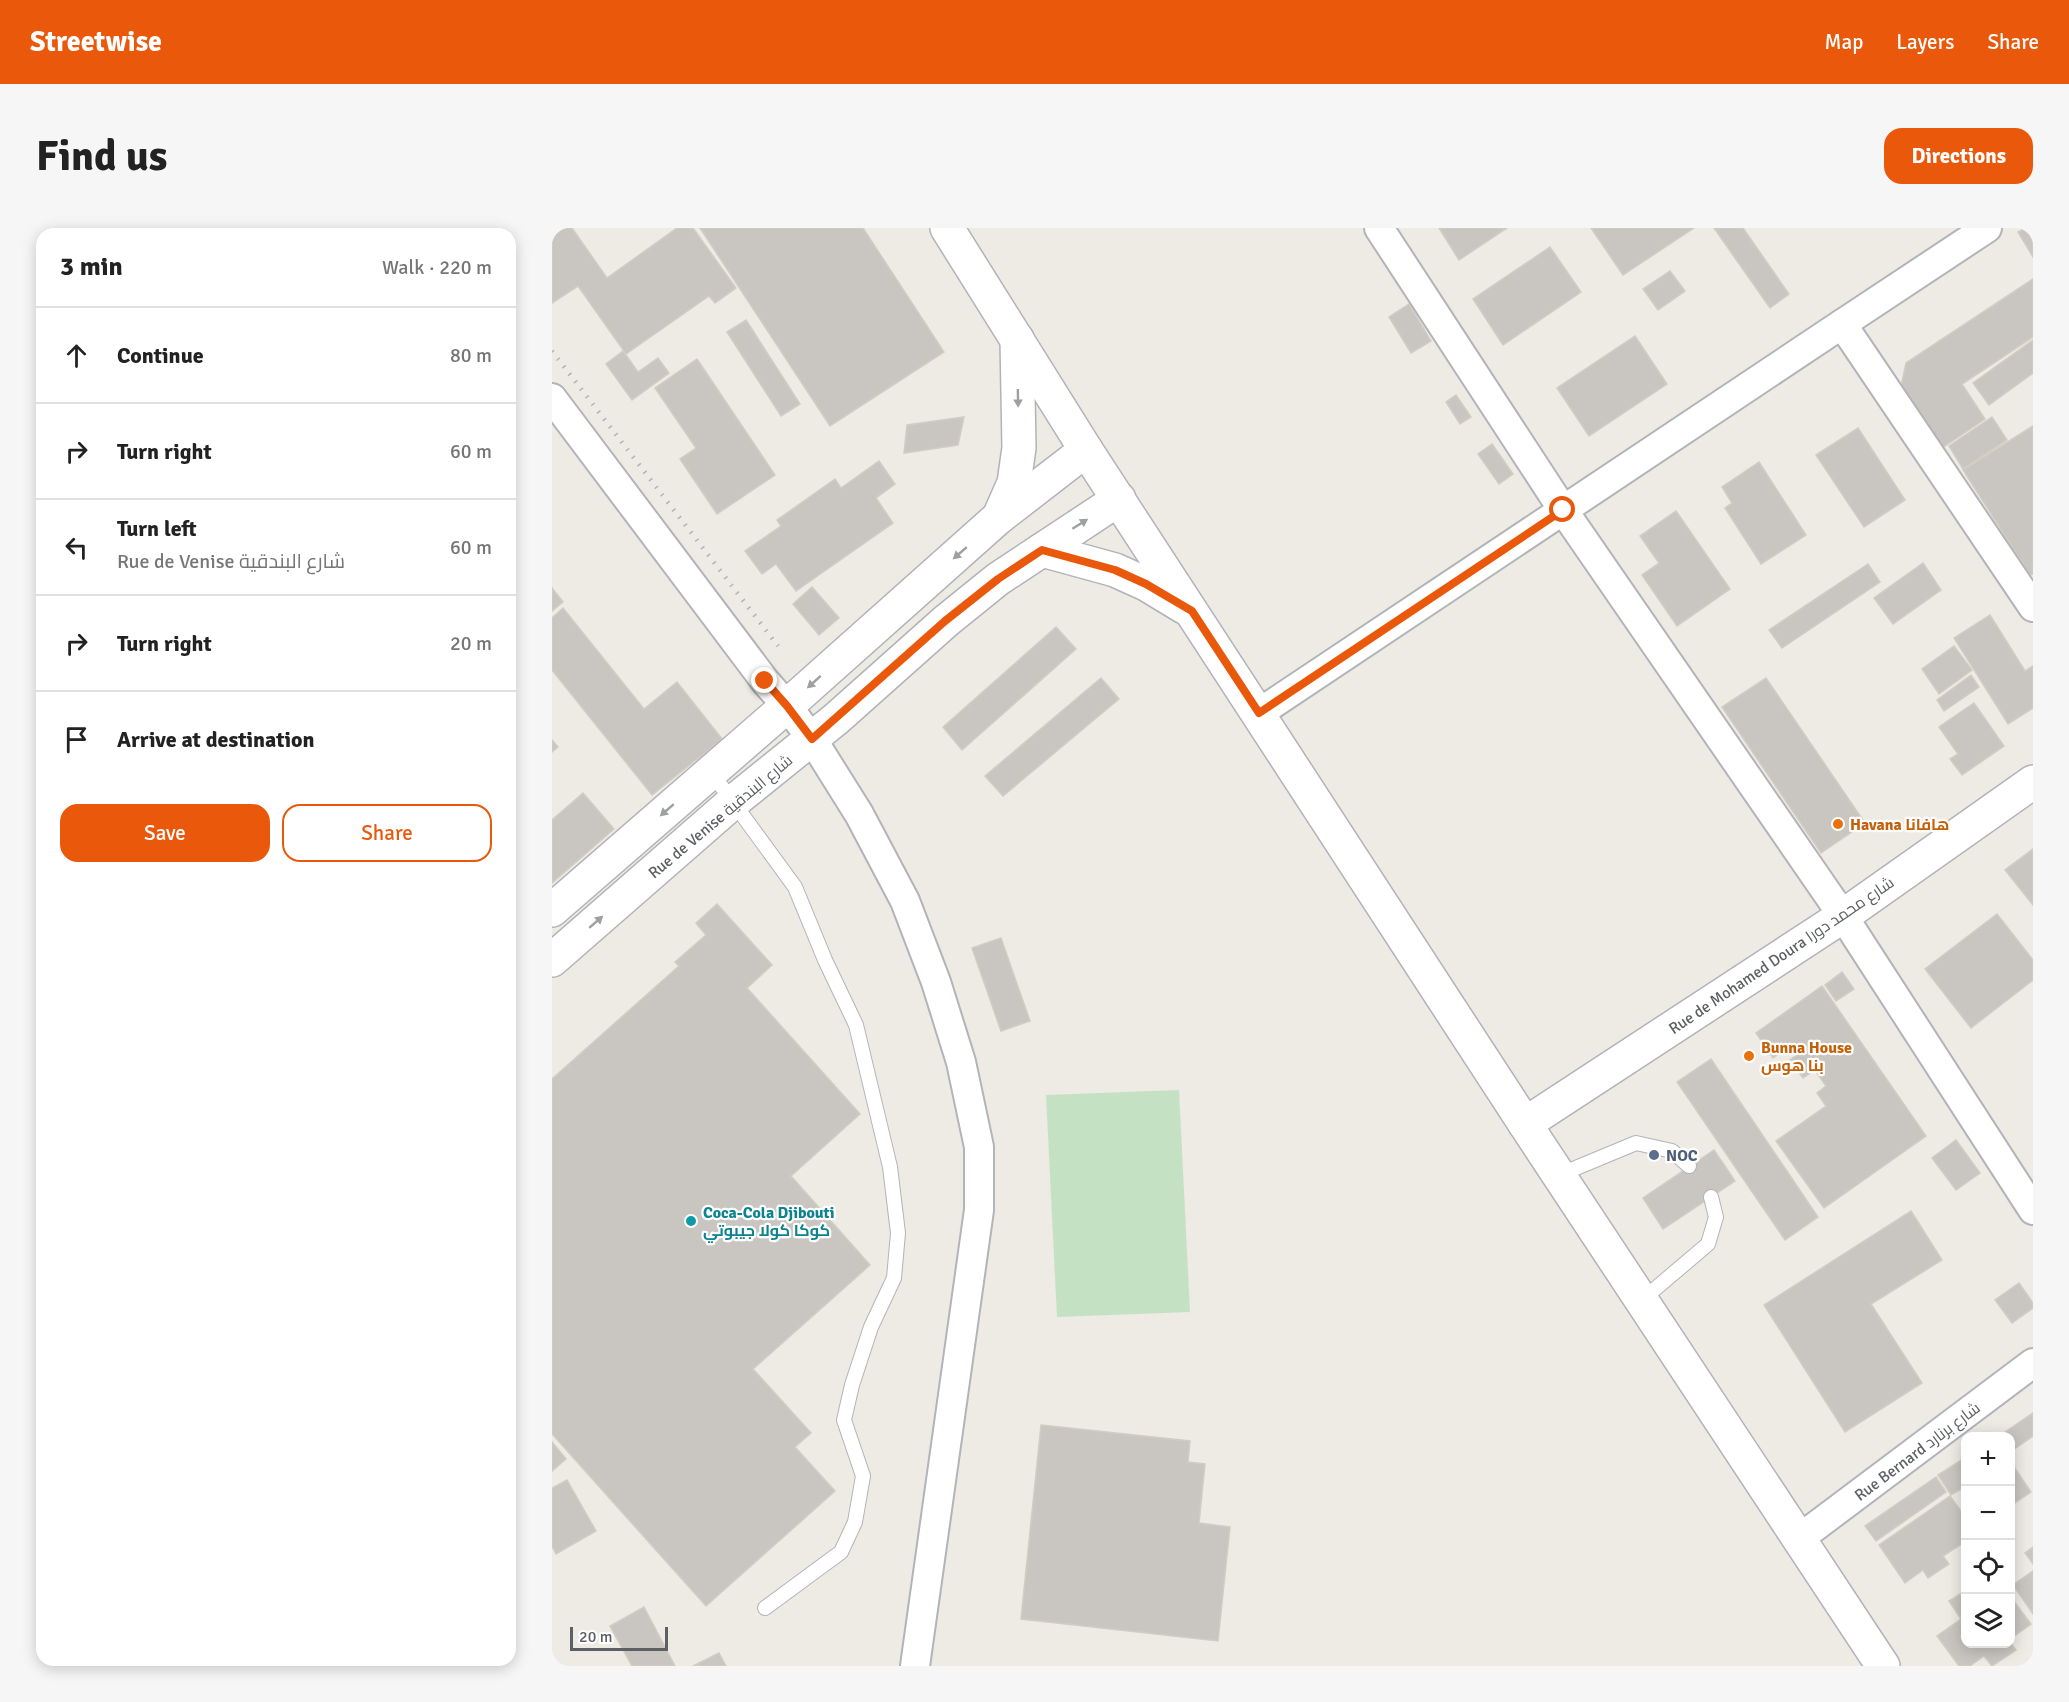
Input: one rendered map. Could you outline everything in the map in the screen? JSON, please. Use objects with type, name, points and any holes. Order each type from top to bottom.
[{"type":"main road","points":[[947,228],[1086,450],[1525,1124],[1800,1538],[1882,1666]]},
{"type":"main road","points":[[998,518],[1014,483],[1019,448],[1017,339]]},
{"type":"main road","points":[[552,910],[787,706],[998,518],[1086,450]]},
{"type":"main road","name":"Rue de Venise شارع البندقية","points":[[552,960],[733,802],[812,739],[945,621],[998,579],[1119,499]]},
{"type":"main road","points":[[1042,550],[1115,570],[1146,584],[1192,611]]},
{"type":"main road","name":"Rue de Mohamed Doura شارع محمد دورا","points":[[1525,1124],[1843,916],[2033,782]]},
{"type":"street","points":[[1379,228],[1563,510],[1843,916],[2033,1210]]},
{"type":"street","points":[[1259,713],[1987,228]]},
{"type":"street","points":[[1842,324],[2033,607]]},
{"type":"street","points":[[552,398],[765,681],[812,739],[860,814],[905,901],[936,982],[961,1062],[979,1147],[979,1210],[913,1664]]},
{"type":"street","name":"Rue Bernard شارع برنارد","points":[[1800,1538],[2033,1363]]},
{"type":"lane","points":[[711,772],[795,887],[825,960],[856,1025],[890,1167],[898,1233],[894,1278],[871,1327],[852,1385],[844,1420],[863,1476],[855,1522],[841,1552],[765,1608]]},
{"type":"lane","points":[[1559,1175],[1636,1143],[1672,1151],[1689,1166]]},
{"type":"lane","points":[[1642,1300],[1708,1244],[1716,1217],[1711,1197]]},
{"type":"green space","points":[[1179,1090],[1190,1312],[1057,1317],[1046,1095]]},
{"type":"building","points":[[552,228],[572,228],[607,278],[677,228],[693,228],[736,288],[715,303],[709,296],[626,354],[578,286],[552,303]]},
{"type":"building","points":[[700,228],[863,228],[944,352],[830,426]]},
{"type":"building","points":[[1439,228],[1507,228],[1459,260]]},
{"type":"building","points":[[1591,228],[1694,228],[1623,275]]},
{"type":"building","points":[[1714,228],[1743,228],[1789,294],[1770,308]]},
{"type":"building","points":[[2025,228],[2033,228],[2033,257],[2018,232]]},
{"type":"building","points":[[1550,247],[1581,292],[1503,345],[1473,299]]},
{"type":"building","points":[[1670,271],[1685,291],[1658,310],[1643,289]]},
{"type":"building","points":[[2033,279],[2033,337],[1962,384],[1985,419],[1942,448],[1901,387],[1906,363]]},
{"type":"building","points":[[1409,304],[1431,341],[1411,353],[1389,317]]},
{"type":"building","points":[[746,320],[800,404],[781,416],[727,332]]},
{"type":"building","points":[[1635,336],[1667,384],[1589,436],[1557,388]]},
{"type":"building","points":[[2033,340],[2033,373],[1989,405],[1973,383]]},
{"type":"building","points":[[623,351],[638,372],[658,358],[669,373],[632,400],[606,364]]},
{"type":"building","points":[[697,359],[775,475],[717,514],[680,459],[696,448],[655,388]]},
{"type":"building","points":[[1456,395],[1471,417],[1460,424],[1446,402]]},
{"type":"building","points":[[964,417],[958,445],[904,453],[907,425]]},
{"type":"building","points":[[1992,417],[2007,440],[1963,469],[1949,446]]},
{"type":"building","points":[[2033,426],[2033,574],[2030,575],[1963,470]]},
{"type":"building","points":[[1858,428],[1905,500],[1864,527],[1816,455]]},
{"type":"building","points":[[1492,444],[1513,474],[1499,484],[1478,454]]},
{"type":"building","points":[[879,461],[895,484],[876,498],[893,523],[796,591],[776,564],[762,574],[745,551],[781,526],[777,520],[835,479],[841,488]]},
{"type":"building","points":[[1759,462],[1806,535],[1761,564],[1725,508],[1732,503],[1722,487]]},
{"type":"building","points":[[1676,511],[1730,589],[1677,626],[1642,575],[1659,563],[1640,536]]},
{"type":"building","points":[[1923,563],[1941,590],[1893,624],[1874,598]]},
{"type":"building","points":[[1868,564],[1880,582],[1782,648],[1769,630]]},
{"type":"building","points":[[812,587],[839,618],[819,635],[793,604]]},
{"type":"building","points":[[552,588],[563,602],[552,611]]},
{"type":"building","points":[[563,608],[644,709],[677,682],[722,739],[652,795],[552,670],[552,618]]},
{"type":"building","points":[[1990,615],[2025,671],[2033,666],[2033,708],[2008,724],[1954,638]]},
{"type":"building","points":[[1056,627],[1076,649],[962,750],[943,727]]},
{"type":"building","points":[[1954,646],[1972,670],[1939,694],[1922,669]]},
{"type":"building","points":[[1971,675],[1979,687],[1944,711],[1937,700]]},
{"type":"building","points":[[1101,678],[1119,699],[1003,796],[985,776]]},
{"type":"building","points":[[1766,678],[1865,823],[1821,853],[1722,707]]},
{"type":"building","points":[[1974,703],[2004,746],[1962,775],[1950,759],[1958,754],[1939,727]]},
{"type":"building","points":[[552,740],[558,747],[552,752]]},
{"type":"building","points":[[583,793],[614,829],[552,883],[552,820]]},
{"type":"building","points":[[2033,849],[2033,905],[2005,870]]},
{"type":"building","name":"Coca-Cola Djibouti كوكا كولا جيبوتي","points":[[717,904],[772,965],[747,988],[860,1114],[791,1176],[870,1265],[753,1369],[811,1433],[795,1447],[835,1491],[706,1606],[552,1434],[552,1079],[679,966],[675,962],[706,935],[696,923]]},
{"type":"building","points":[[1997,914],[2033,960],[2033,980],[1971,1028],[1925,969]]},
{"type":"building","points":[[1001,938],[1030,1021],[1001,1031],[972,948]]},
{"type":"building","points":[[1842,972],[1854,989],[1836,1001],[1825,985]]},
{"type":"building","points":[[1822,986],[1926,1136],[1824,1208],[1776,1141],[1826,1106],[1817,1093],[1826,1086],[1815,1070],[1803,1078],[1790,1060],[1798,1054],[1791,1045],[1773,1058],[1756,1033]]},
{"type":"building","points":[[1711,1059],[1818,1217],[1785,1240],[1677,1082]]},
{"type":"building","points":[[1956,1140],[1980,1173],[1956,1190],[1932,1158]]},
{"type":"building","points":[[1714,1150],[1735,1181],[1663,1229],[1643,1198]]},
{"type":"building","points":[[1911,1211],[1942,1260],[1871,1304],[1922,1383],[1845,1432],[1764,1305]]},
{"type":"building","points":[[2019,1283],[2033,1303],[2033,1308],[2012,1323],[1995,1300]]},
{"type":"building","points":[[2033,1413],[2033,1436],[2015,1449],[2015,1432],[2005,1432]]},
{"type":"building","points":[[1041,1425],[1190,1441],[1188,1462],[1205,1464],[1199,1523],[1230,1527],[1218,1641],[1021,1619]]},
{"type":"building","points":[[552,1442],[566,1459],[552,1471]]},
{"type":"building","points":[[1961,1460],[1961,1489],[1951,1495],[1938,1475]]},
{"type":"building","points":[[2015,1468],[2031,1492],[2015,1503]]},
{"type":"building","points":[[1936,1477],[1946,1492],[1876,1541],[1865,1526]]},
{"type":"building","points":[[567,1480],[596,1531],[556,1554],[552,1546],[552,1488]]},
{"type":"building","points":[[1950,1496],[1961,1511],[1961,1544],[1943,1556],[1949,1564],[1928,1578],[1923,1570],[1905,1583],[1879,1545]]},
{"type":"building","points":[[2033,1547],[2033,1564],[2025,1553]]},
{"type":"building","points":[[2033,1571],[2033,1614],[2015,1588],[2015,1584]]},
{"type":"building","points":[[1961,1595],[1961,1619],[1949,1601]]},
{"type":"building","points":[[2015,1603],[2031,1624],[2015,1635]]},
{"type":"building","points":[[644,1607],[675,1666],[632,1666],[610,1626]]},
{"type":"building","points":[[1961,1619],[1961,1648],[2014,1648],[2016,1650],[1992,1666],[1984,1656],[1970,1666],[1959,1666],[1937,1636]]},
{"type":"building","points":[[719,1653],[726,1666],[693,1666]]},
{"type":"railway","points":[[552,351],[778,646]]},
{"type":"place","name":"Havana هافانا","points":[[1838,824]]},
{"type":"place","name":"Bunna House بنا هوس","points":[[1749,1056]]},
{"type":"place","name":"NOC","points":[[1654,1155]]},
{"type":"place","name":"Coca-Cola Djibouti كوكا كولا جيبوتي","points":[[691,1221]]},
{"type":"route","points":[[765,681],[812,739],[945,621],[998,579],[1042,550],[1115,570],[1146,584],[1192,611],[1259,713],[1563,510]]}]
